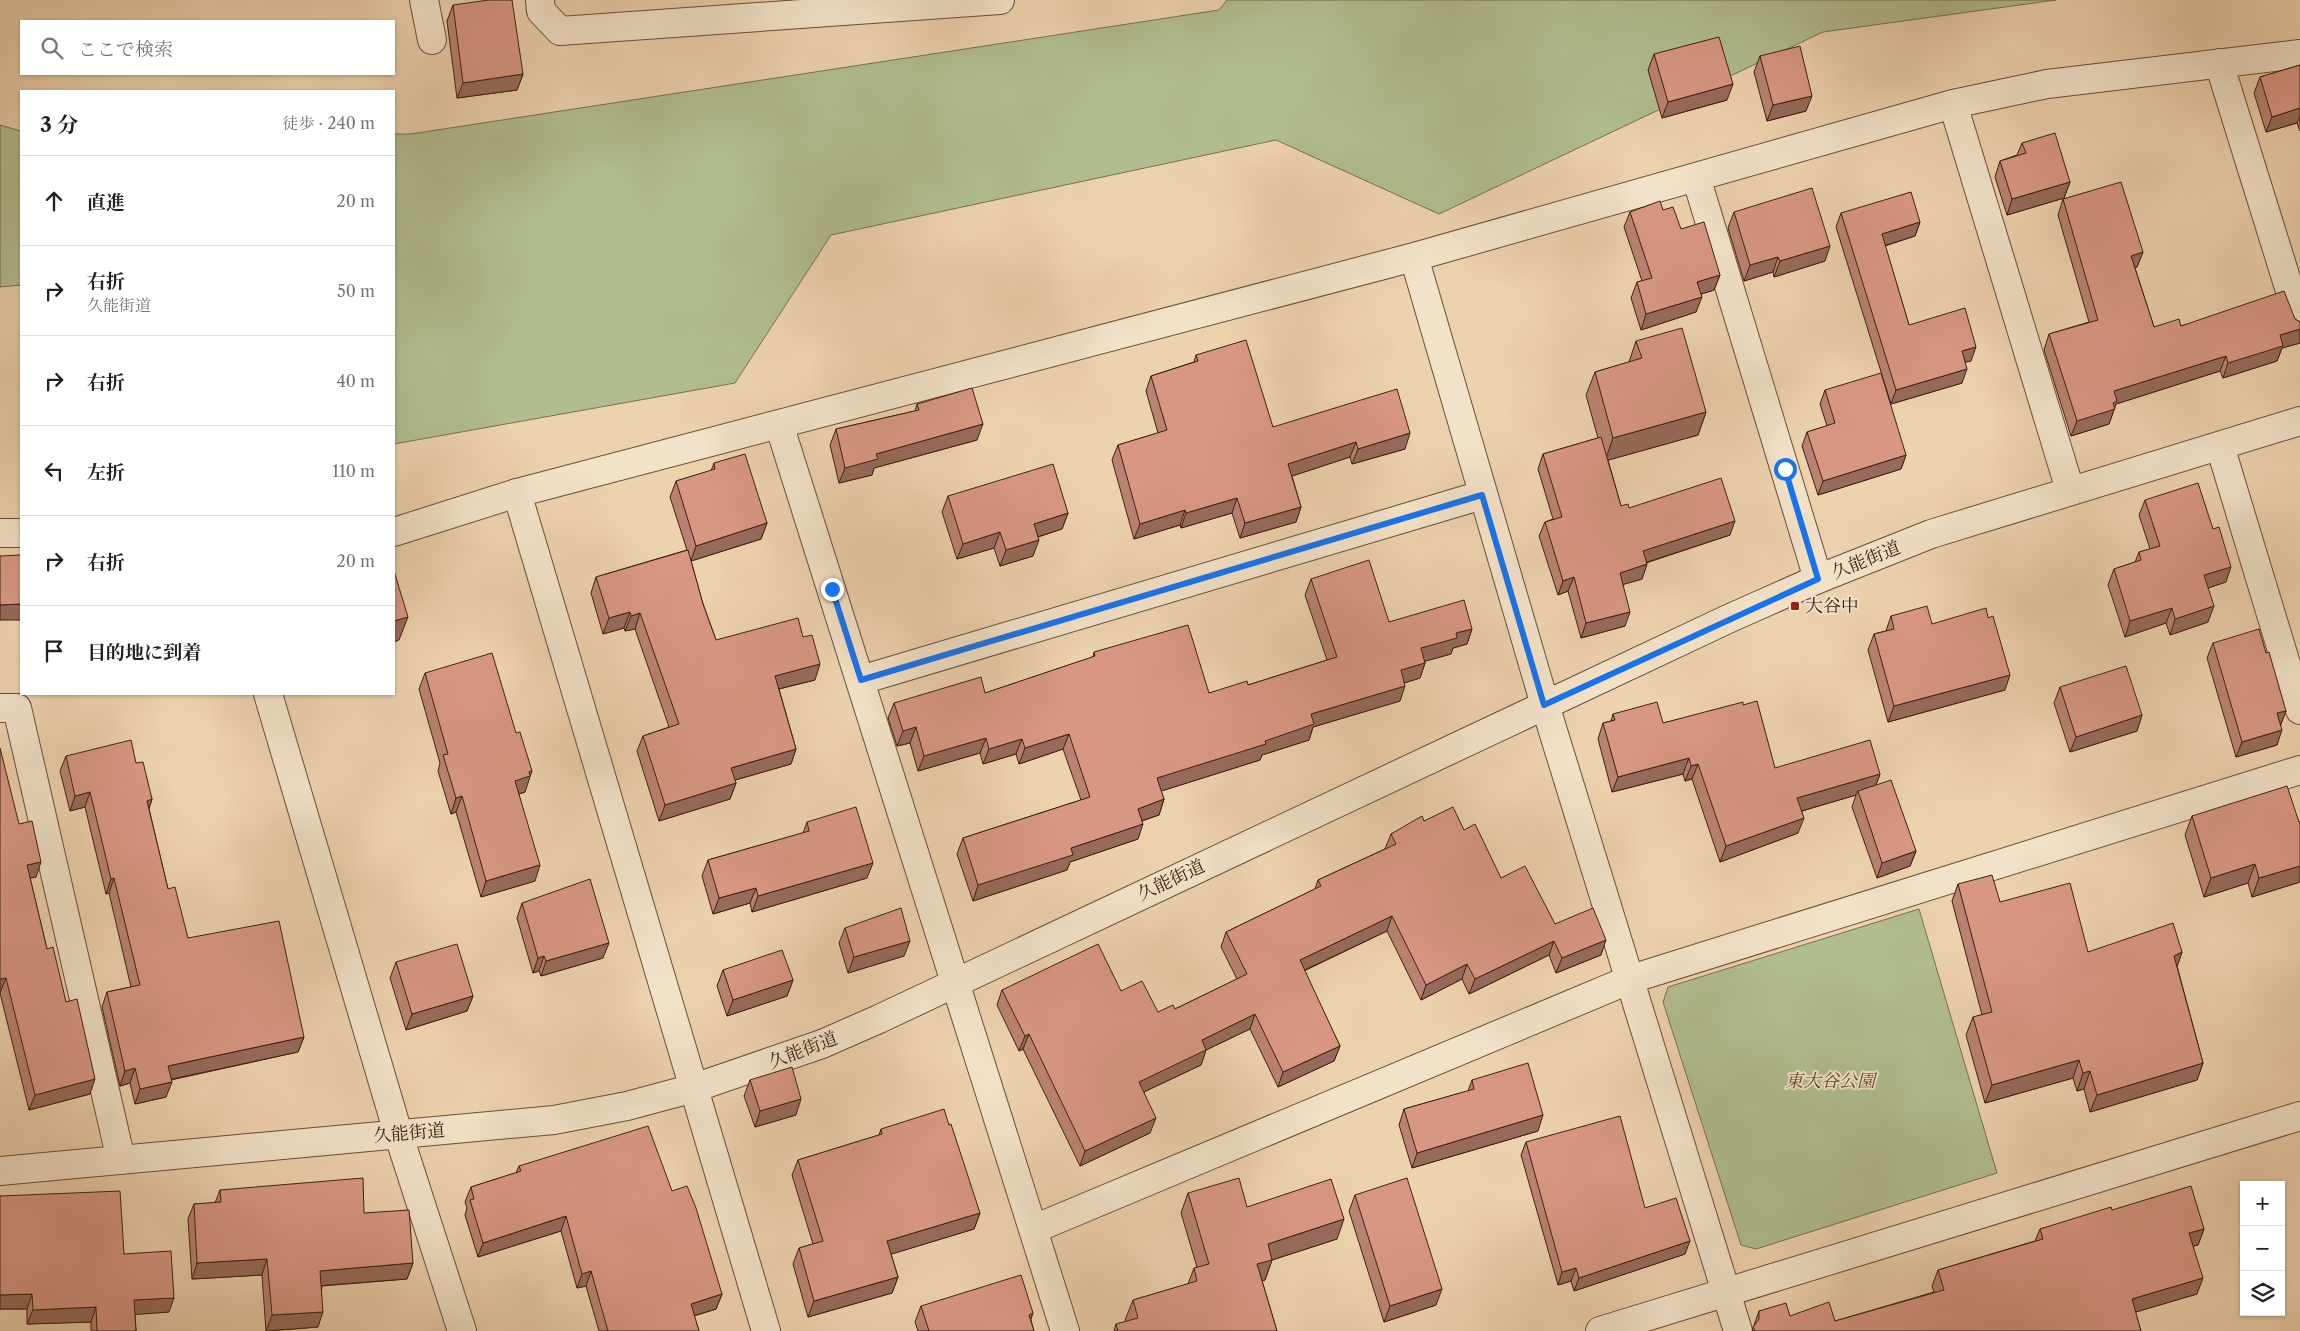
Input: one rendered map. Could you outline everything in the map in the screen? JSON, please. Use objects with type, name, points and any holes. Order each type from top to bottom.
[{"type":"street","points":[[424,0],[432,40]]},
{"type":"street","points":[[540,0],[541,11],[560,32],[1000,0]]},
{"type":"street","points":[[395,532],[517,493],[1414,257],[1953,104],[2047,84],[2300,54]]},
{"type":"street","points":[[2219,63],[2300,323]]},
{"type":"street","points":[[1953,104],[2070,490]]},
{"type":"street","points":[[1696,177],[1818,579]]},
{"type":"street","points":[[1414,257],[1544,705],[1631,979],[1738,1331]]},
{"type":"street","name":"久能街道","points":[[0,1171],[554,1120],[627,1106],[694,1088],[822,1044],[879,1019],[1544,705],[1818,579],[1931,534],[2300,421]]},
{"type":"street","points":[[779,424],[1065,1331]]},
{"type":"street","points":[[2220,446],[2300,710]]},
{"type":"street","points":[[517,493],[766,1331]]},
{"type":"street","points":[[861,680],[1482,495]]},
{"type":"street","points":[[0,533],[20,534]]},
{"type":"street","points":[[268,695],[398,1133],[462,1331]]},
{"type":"street","points":[[0,708],[17,708],[121,1160]]},
{"type":"street","points":[[1034,1229],[1631,979],[2300,770]]},
{"type":"street","points":[[1600,1331],[2300,1116]]},
{"type":"green space","points":[[1227,0],[2056,0],[1823,32],[1439,214],[1276,140],[831,235],[735,383],[395,444],[395,134],[411,134],[1219,10]]},
{"type":"green space","points":[[0,125],[20,131],[20,285],[0,287]]},
{"type":"green space","name":"東大谷公園","points":[[1919,909],[1997,1173],[1756,1249],[1741,1245],[1663,1002],[1668,987]]},
{"type":"building","points":[[489,0],[512,0],[523,74],[463,83],[453,5]]},
{"type":"building","points":[[1719,37],[1733,84],[1668,102],[1654,54]]},
{"type":"building","points":[[1800,46],[1812,96],[1773,105],[1760,56]]},
{"type":"building","points":[[2300,65],[2300,108],[2272,117],[2260,77]]},
{"type":"building","points":[[2055,133],[2070,182],[2012,199],[2000,161],[2026,153],[2022,143]]},
{"type":"building","points":[[2121,182],[2143,252],[2131,256],[2154,327],[2179,319],[2181,326],[2284,291],[2295,319],[2300,322],[2300,329],[2280,335],[2283,346],[2228,363],[2226,356],[2114,391],[2117,401],[2113,403],[2115,409],[2077,421],[2049,334],[2098,320],[2063,199]]},
{"type":"building","points":[[1812,188],[1830,246],[1780,261],[1778,257],[1750,265],[1734,212]]},
{"type":"building","points":[[1911,192],[1920,222],[1882,234],[1909,325],[1965,308],[1976,347],[1962,351],[1967,369],[1896,390],[1841,213]]},
{"type":"building","points":[[1660,201],[1663,210],[1673,207],[1681,229],[1704,222],[1720,275],[1697,282],[1702,297],[1646,314],[1637,282],[1652,278],[1630,212]]},
{"type":"building","points":[[1682,328],[1706,412],[1613,438],[1595,372],[1642,358],[1636,341]]},
{"type":"building","points":[[1246,340],[1273,427],[1397,389],[1410,433],[1358,449],[1356,442],[1288,464],[1301,507],[1245,523],[1237,498],[1186,513],[1185,510],[1140,524],[1118,445],[1167,430],[1151,376],[1198,361],[1196,355]]},
{"type":"building","points":[[1881,373],[1906,455],[1823,481],[1807,432],[1835,423],[1825,390]]},
{"type":"building","points":[[972,388],[983,424],[876,454],[878,459],[845,468],[836,429],[919,410],[917,404]]},
{"type":"building","points":[[1601,437],[1621,506],[1628,504],[1629,508],[1721,478],[1735,521],[1643,551],[1647,564],[1620,573],[1630,612],[1586,623],[1574,577],[1563,581],[1545,522],[1562,517],[1543,454]]},
{"type":"building","points":[[745,454],[767,523],[696,546],[676,481],[715,469],[714,463]]},
{"type":"building","points":[[1053,464],[1068,513],[1034,524],[1039,540],[1006,550],[1000,532],[963,544],[948,496]]},
{"type":"building","points":[[2198,483],[2213,529],[2219,527],[2231,567],[2204,575],[2214,606],[2175,619],[2172,608],[2130,621],[2114,569],[2141,560],[2139,552],[2160,546],[2145,500]]},
{"type":"building","points":[[688,550],[703,604],[716,640],[798,618],[803,637],[812,635],[820,664],[775,676],[796,749],[731,768],[736,783],[665,805],[643,736],[679,724],[640,613],[631,616],[630,612],[609,618],[596,577]]},
{"type":"building","points":[[20,555],[20,604],[0,605],[0,556]]},
{"type":"building","points":[[1369,560],[1389,622],[1464,600],[1472,629],[1456,633],[1457,638],[1421,648],[1425,663],[1401,670],[1405,686],[1311,714],[1314,724],[1265,741],[1266,744],[1157,778],[1164,799],[1138,809],[1143,824],[1071,848],[1073,855],[978,885],[963,838],[1090,797],[1069,734],[1025,748],[1022,739],[989,749],[986,738],[924,756],[916,727],[903,731],[894,703],[981,677],[985,693],[1095,656],[1094,652],[1188,625],[1209,693],[1247,681],[1248,685],[1337,657],[1311,579]]},
{"type":"building","points":[[395,574],[408,617],[395,621]]},
{"type":"building","points":[[1927,606],[1932,624],[1986,608],[1988,618],[1993,616],[2010,675],[1894,706],[1874,634],[1894,629],[1891,616]]},
{"type":"building","points":[[2259,629],[2266,653],[2269,652],[2286,711],[2277,713],[2282,730],[2242,742],[2213,643]]},
{"type":"building","points":[[492,653],[516,733],[520,732],[532,771],[529,772],[530,776],[515,781],[540,865],[486,881],[462,796],[456,798],[443,755],[448,754],[425,673]]},
{"type":"building","points":[[2126,666],[2142,715],[2076,737],[2060,687]]},
{"type":"building","points":[[1757,701],[1775,768],[1870,740],[1880,774],[1797,798],[1804,818],[1726,846],[1698,764],[1691,766],[1689,758],[1618,777],[1603,723],[1615,720],[1613,714],[1657,702],[1663,723],[1743,702],[1743,705]]},
{"type":"building","points":[[131,740],[136,763],[143,762],[152,799],[147,801],[168,889],[175,887],[188,938],[279,921],[304,1037],[168,1066],[172,1082],[140,1089],[135,1068],[125,1071],[107,992],[140,985],[114,878],[111,879],[90,792],[75,796],[66,756]]},
{"type":"building","points":[[0,748],[19,824],[32,821],[41,862],[27,865],[47,949],[53,947],[66,1002],[77,999],[95,1079],[35,1095],[6,978],[0,979]]},
{"type":"building","points":[[1891,780],[1916,851],[1882,863],[1858,791]]},
{"type":"building","points":[[2287,786],[2300,822],[2300,866],[2259,878],[2255,864],[2211,878],[2192,816]]},
{"type":"building","points":[[856,807],[873,863],[758,896],[756,888],[719,898],[708,860],[809,831],[807,822]]},
{"type":"building","points":[[1453,807],[1464,830],[1475,824],[1501,878],[1525,866],[1555,924],[1593,908],[1606,940],[1562,958],[1554,941],[1475,979],[1467,964],[1426,985],[1392,916],[1300,960],[1340,1046],[1283,1072],[1255,1014],[1202,1040],[1206,1050],[1139,1082],[1156,1118],[1085,1151],[1029,1034],[1025,1036],[1002,990],[1098,944],[1121,991],[1142,981],[1158,1012],[1173,1005],[1175,1009],[1247,974],[1226,932],[1321,886],[1318,880],[1396,844],[1391,834],[1422,816],[1424,821]]},
{"type":"building","points":[[1992,875],[2000,902],[2070,883],[2088,952],[2173,923],[2182,952],[2174,956],[2203,1063],[2097,1095],[2090,1071],[2083,1073],[2079,1060],[1992,1085],[1973,1017],[1992,1012],[1958,884]]},
{"type":"building","points":[[590,879],[609,943],[546,961],[544,956],[538,958],[522,903]]},
{"type":"building","points":[[901,908],[910,941],[854,957],[845,928]]},
{"type":"building","points":[[457,944],[473,996],[412,1014],[396,962]]},
{"type":"building","points":[[782,950],[793,980],[733,1000],[723,970]]},
{"type":"building","points":[[1528,1063],[1543,1115],[1417,1153],[1404,1109],[1474,1089],[1472,1080]]},
{"type":"building","points":[[792,1067],[801,1099],[760,1111],[750,1080]]},
{"type":"building","points":[[944,1109],[949,1125],[951,1124],[980,1213],[887,1241],[898,1277],[814,1301],[799,1248],[823,1241],[798,1160],[882,1134],[881,1129]]},
{"type":"building","points":[[1620,1116],[1645,1208],[1676,1198],[1690,1241],[1579,1278],[1576,1268],[1562,1272],[1526,1142]]},
{"type":"building","points":[[648,1126],[672,1191],[687,1186],[696,1208],[722,1294],[691,1304],[699,1331],[608,1331],[591,1271],[582,1274],[566,1216],[483,1243],[470,1200],[474,1199],[471,1187],[521,1171],[519,1166]]},
{"type":"building","points":[[363,1178],[364,1213],[409,1210],[413,1263],[320,1271],[323,1312],[272,1315],[267,1259],[197,1263],[194,1204],[221,1202],[220,1190]]},
{"type":"building","points":[[1239,1178],[1247,1207],[1331,1179],[1344,1219],[1268,1244],[1272,1260],[1257,1264],[1277,1331],[1118,1331],[1116,1324],[1138,1318],[1133,1300],[1197,1281],[1194,1268],[1209,1264],[1188,1193]]},
{"type":"building","points":[[1407,1178],[1442,1289],[1390,1306],[1355,1195]]},
{"type":"building","points":[[2191,1186],[2204,1229],[2189,1233],[2203,1278],[2132,1299],[2141,1331],[1755,1331],[1753,1327],[1759,1319],[1759,1311],[1786,1303],[1790,1316],[1829,1302],[1835,1321],[1944,1290],[1938,1270],[2043,1239],[2040,1229],[2111,1207],[2112,1210]]},
{"type":"building","points":[[120,1191],[124,1254],[171,1251],[174,1298],[134,1300],[136,1331],[97,1331],[96,1307],[33,1310],[32,1294],[0,1295],[0,1196]]},
{"type":"building","points":[[1021,1275],[1033,1313],[1029,1315],[1034,1331],[929,1331],[921,1306]]},
{"type":"place","name":"大谷中","points":[[1795,606]]},
{"type":"route","points":[[832,589],[861,680],[1482,495],[1544,705],[1818,579],[1785,469]]}]
